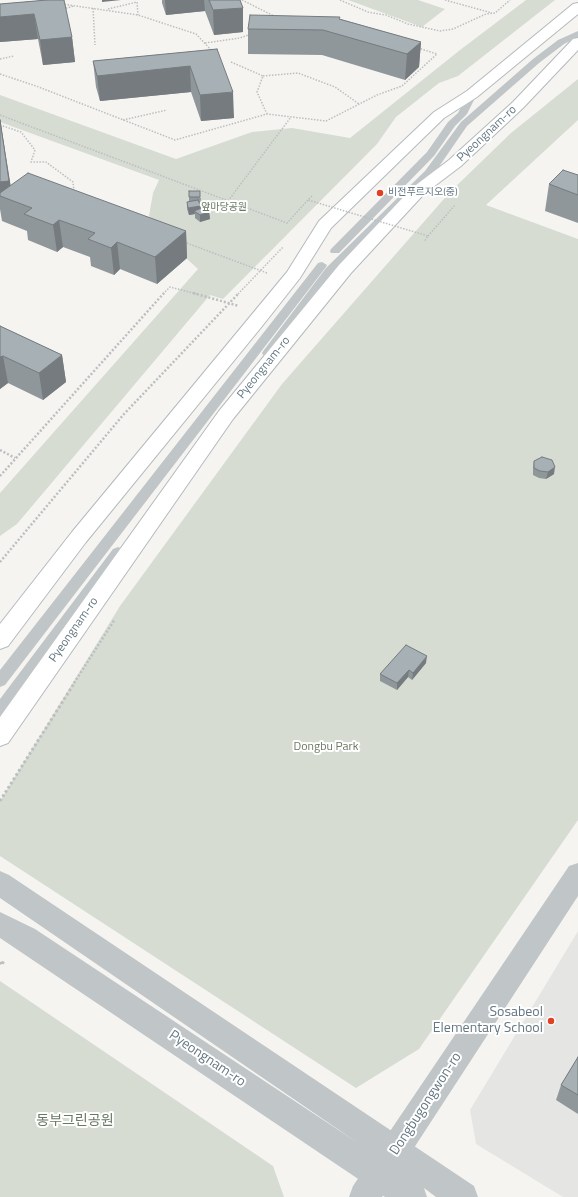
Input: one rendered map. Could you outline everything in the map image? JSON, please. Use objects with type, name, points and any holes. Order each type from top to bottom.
[{"type":"main road","points":[[0,640],[79,537],[268,306],[288,280],[325,226],[438,115],[472,94],[578,7]]},
{"type":"main road","name":"Pyeongnam-ro","points":[[0,736],[226,415],[346,269],[422,183],[461,158],[523,100],[578,42]]},
{"type":"street","name":"Dongbugongwon-ro","points":[[380,1174],[578,874]]},
{"type":"street","points":[[0,883],[380,1174],[463,1197]]},
{"type":"street","name":"Pyeongnam-ro","points":[[0,924],[38,947],[380,1174],[412,1197]]},
{"type":"lane","points":[[0,710],[330,270],[422,183],[464,124],[536,61],[562,42],[578,34]]},
{"type":"lane","points":[[0,681],[322,265],[431,154],[451,124],[462,114],[472,94]]},
{"type":"lane","points":[[268,306],[322,265]]},
{"type":"path","points":[[57,0],[62,4],[79,5],[138,15],[196,34],[217,55]]},
{"type":"path","points":[[106,10],[140,0]]},
{"type":"path","points":[[242,0],[276,17]]},
{"type":"path","points":[[340,0],[368,12],[386,15],[408,24],[440,31],[453,29],[486,14],[495,13],[510,0]]},
{"type":"path","points":[[445,0],[495,13]]},
{"type":"path","points":[[137,2],[138,15]]},
{"type":"path","points":[[58,10],[79,5]]},
{"type":"path","points":[[93,8],[95,45]]},
{"type":"path","points":[[205,43],[240,38],[253,33]]},
{"type":"path","points":[[0,74],[36,86],[175,140],[267,114],[326,121],[377,95],[402,86],[437,54],[415,47]]},
{"type":"path","points":[[0,59],[14,56]]},
{"type":"path","points":[[231,62],[263,76],[298,73],[335,87],[359,104]]},
{"type":"path","points":[[263,76],[257,92],[267,114]]},
{"type":"path","points":[[122,120],[167,110]]},
{"type":"path","points":[[0,115],[287,223],[312,196]]},
{"type":"path","points":[[228,201],[291,117]]},
{"type":"path","points":[[0,125],[21,132],[35,150],[32,162],[46,162],[73,182],[73,191],[80,194]]},
{"type":"path","points":[[308,200],[428,236]]},
{"type":"path","points":[[424,242],[455,205]]},
{"type":"path","points":[[402,233],[408,227]]},
{"type":"path","points":[[181,240],[288,280]]},
{"type":"path","points":[[0,476],[170,287],[268,306]]},
{"type":"path","points":[[0,450],[16,458]]},
{"type":"path","points":[[0,801],[119,613]]},
{"type":"shaded area","name":"Sosabeol Elementary School","points":[[578,931],[578,1197],[563,1197],[476,1144],[470,1110]]},
{"type":"green space","points":[[348,0],[418,0],[445,9],[422,27]]},
{"type":"green space","name":"앞마당공원","points":[[526,0],[555,0],[458,76],[439,83],[396,117],[377,144],[223,299],[210,295],[17,524],[0,536],[0,493],[198,269],[174,247],[149,216],[153,193],[159,180],[0,122],[0,95],[176,159],[252,132],[292,128],[350,138],[460,50]]},
{"type":"green space","name":"Dongbu Park","points":[[578,79],[578,120],[486,205],[578,239],[578,820],[419,1049],[356,1088],[0,856],[0,801],[120,606],[282,384],[450,192],[511,133]]},
{"type":"green space","name":"동부그린공원","points":[[0,981],[273,1166],[284,1197],[0,1197]]},
{"type":"building","points":[[64,0],[72,37],[40,40],[34,14],[0,17],[0,4]]},
{"type":"building","points":[[209,0],[240,0],[243,8],[213,10]]},
{"type":"building","points":[[250,15],[340,17],[339,19],[421,42],[407,54],[323,30],[248,29]]},
{"type":"building","points":[[217,49],[233,92],[200,95],[190,66],[97,76],[93,61]]},
{"type":"building","points":[[0,120],[9,181],[0,182]]},
{"type":"building","points":[[563,170],[578,175],[578,195],[549,184]]},
{"type":"building","points":[[28,173],[186,231],[155,257],[117,242],[111,248],[88,239],[95,233],[59,220],[53,225],[24,214],[32,208],[0,196],[0,193]]},
{"type":"building","points":[[189,191],[200,191],[200,197],[189,197]]},
{"type":"building","points":[[198,200],[201,206],[188,208],[187,202]]},
{"type":"building","points":[[204,207],[209,212],[200,215],[194,211]]},
{"type":"building","points":[[0,326],[62,355],[39,373],[3,356],[0,357]]},
{"type":"building","points":[[542,457],[552,460],[555,467],[548,472],[540,471],[534,468],[534,461]]},
{"type":"building","points":[[406,645],[427,656],[413,673],[409,670],[397,683],[380,674]]},
{"type":"building","points":[[578,1057],[578,1095],[561,1085]]},
{"type":"place","name":"비전푸르지오(중)","points":[[380,193]]},
{"type":"place","name":"Sosabeol Elementary School","points":[[551,1021]]}]
